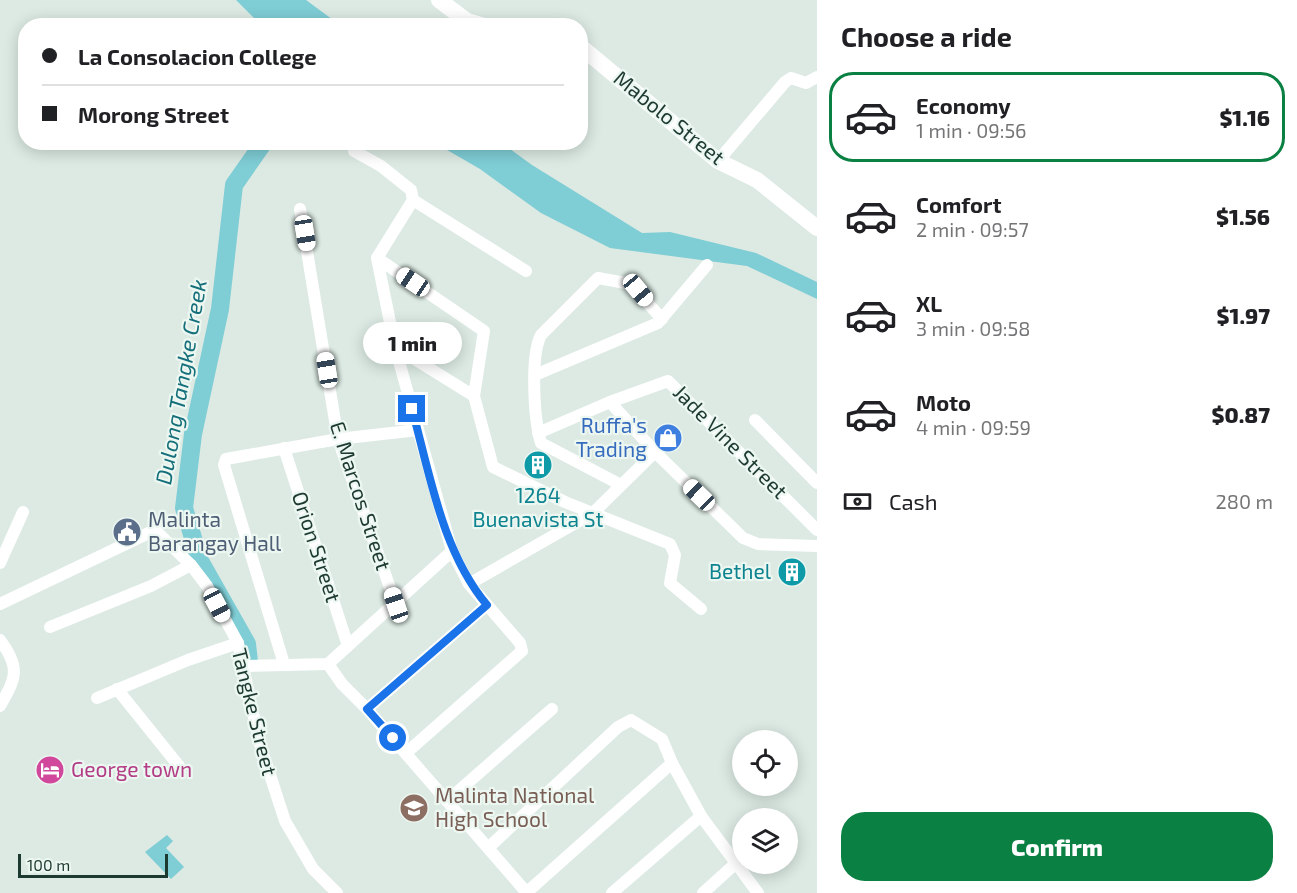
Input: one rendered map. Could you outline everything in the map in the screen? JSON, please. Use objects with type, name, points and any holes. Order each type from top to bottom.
[{"type":"street","points":[[439,0],[463,18]]},
{"type":"street","name":"Mabolo Street","points":[[588,53],[718,161],[757,180],[817,228]]},
{"type":"street","points":[[718,161],[785,82],[791,78],[806,83],[817,77]]},
{"type":"street","points":[[354,151],[381,166],[411,190],[413,200],[377,258],[395,347],[452,550],[469,584],[520,643],[522,651],[518,658],[406,753]]},
{"type":"street","points":[[413,200],[526,271]]},
{"type":"street","name":"E. Marcos Street","points":[[300,209],[338,439],[396,605]]},
{"type":"street","points":[[377,258],[484,331],[474,396],[493,467],[593,513],[669,544],[675,555],[670,583],[701,609]]},
{"type":"street","points":[[535,375],[662,319],[707,265]]},
{"type":"street","points":[[621,485],[541,443],[538,433],[535,375],[537,344],[541,335],[598,278],[631,284],[662,319]]},
{"type":"street","points":[[395,347],[474,396]]},
{"type":"street","name":"Jade Vine Street","points":[[610,402],[668,381],[817,530]]},
{"type":"street","points":[[538,433],[610,402],[655,452],[750,543],[817,546]]},
{"type":"street","points":[[755,420],[817,483]]},
{"type":"street","points":[[284,664],[224,465],[226,459],[284,447],[417,430]]},
{"type":"street","name":"Orion Street","points":[[284,447],[348,646]]},
{"type":"street","points":[[469,584],[593,513],[655,452]]},
{"type":"street","points":[[0,563],[23,512]]},
{"type":"street","name":"Tangke Street","points":[[0,604],[155,530],[191,565],[207,586],[238,643],[259,741],[285,821],[313,869],[337,893]]},
{"type":"street","points":[[243,666],[328,664],[396,605],[452,550]]},
{"type":"street","points":[[50,627],[151,586],[191,565]]},
{"type":"street","points":[[367,709],[487,605]]},
{"type":"street","points":[[0,640],[10,654],[15,675],[0,706]]},
{"type":"street","points":[[97,698],[238,643]]},
{"type":"street","points":[[328,664],[342,684],[406,753],[527,893],[672,763]]},
{"type":"street","points":[[117,689],[179,766]]},
{"type":"street","points":[[447,801],[552,709]]},
{"type":"street","points":[[488,848],[618,727],[631,720],[662,739],[672,763],[701,816],[732,860]]},
{"type":"street","points":[[612,893],[701,816]]},
{"type":"street","points":[[703,893],[732,867]]},
{"type":"street","points":[[743,874],[758,893]]},
{"type":"water","points":[[236,0],[306,0],[330,18],[254,18]]},
{"type":"water","points":[[447,150],[512,150],[642,233],[670,232],[756,253],[817,282],[817,299],[747,266],[610,248],[541,213],[480,169]]},
{"type":"water","points":[[167,835],[173,841],[166,848],[184,867],[171,879],[145,852]]},
{"type":"waterway","name":"Dulong Tangke Creek","points":[[249,662],[247,644],[200,561],[184,508],[193,434],[220,309],[234,185],[258,150]]},
{"type":"place","name":"Ruffa's Trading","points":[[668,438]]},
{"type":"place","name":"1264 Buenavista St","points":[[538,465]]},
{"type":"place","name":"Malinta Barangay Hall","points":[[127,532]]},
{"type":"place","name":"Bethel","points":[[792,572]]},
{"type":"place","name":"George town","points":[[50,770]]},
{"type":"place","name":"Malinta National High School","points":[[414,808]]},
{"type":"route","points":[[393,738],[367,709],[487,605],[469,584],[452,550],[412,409]]}]
